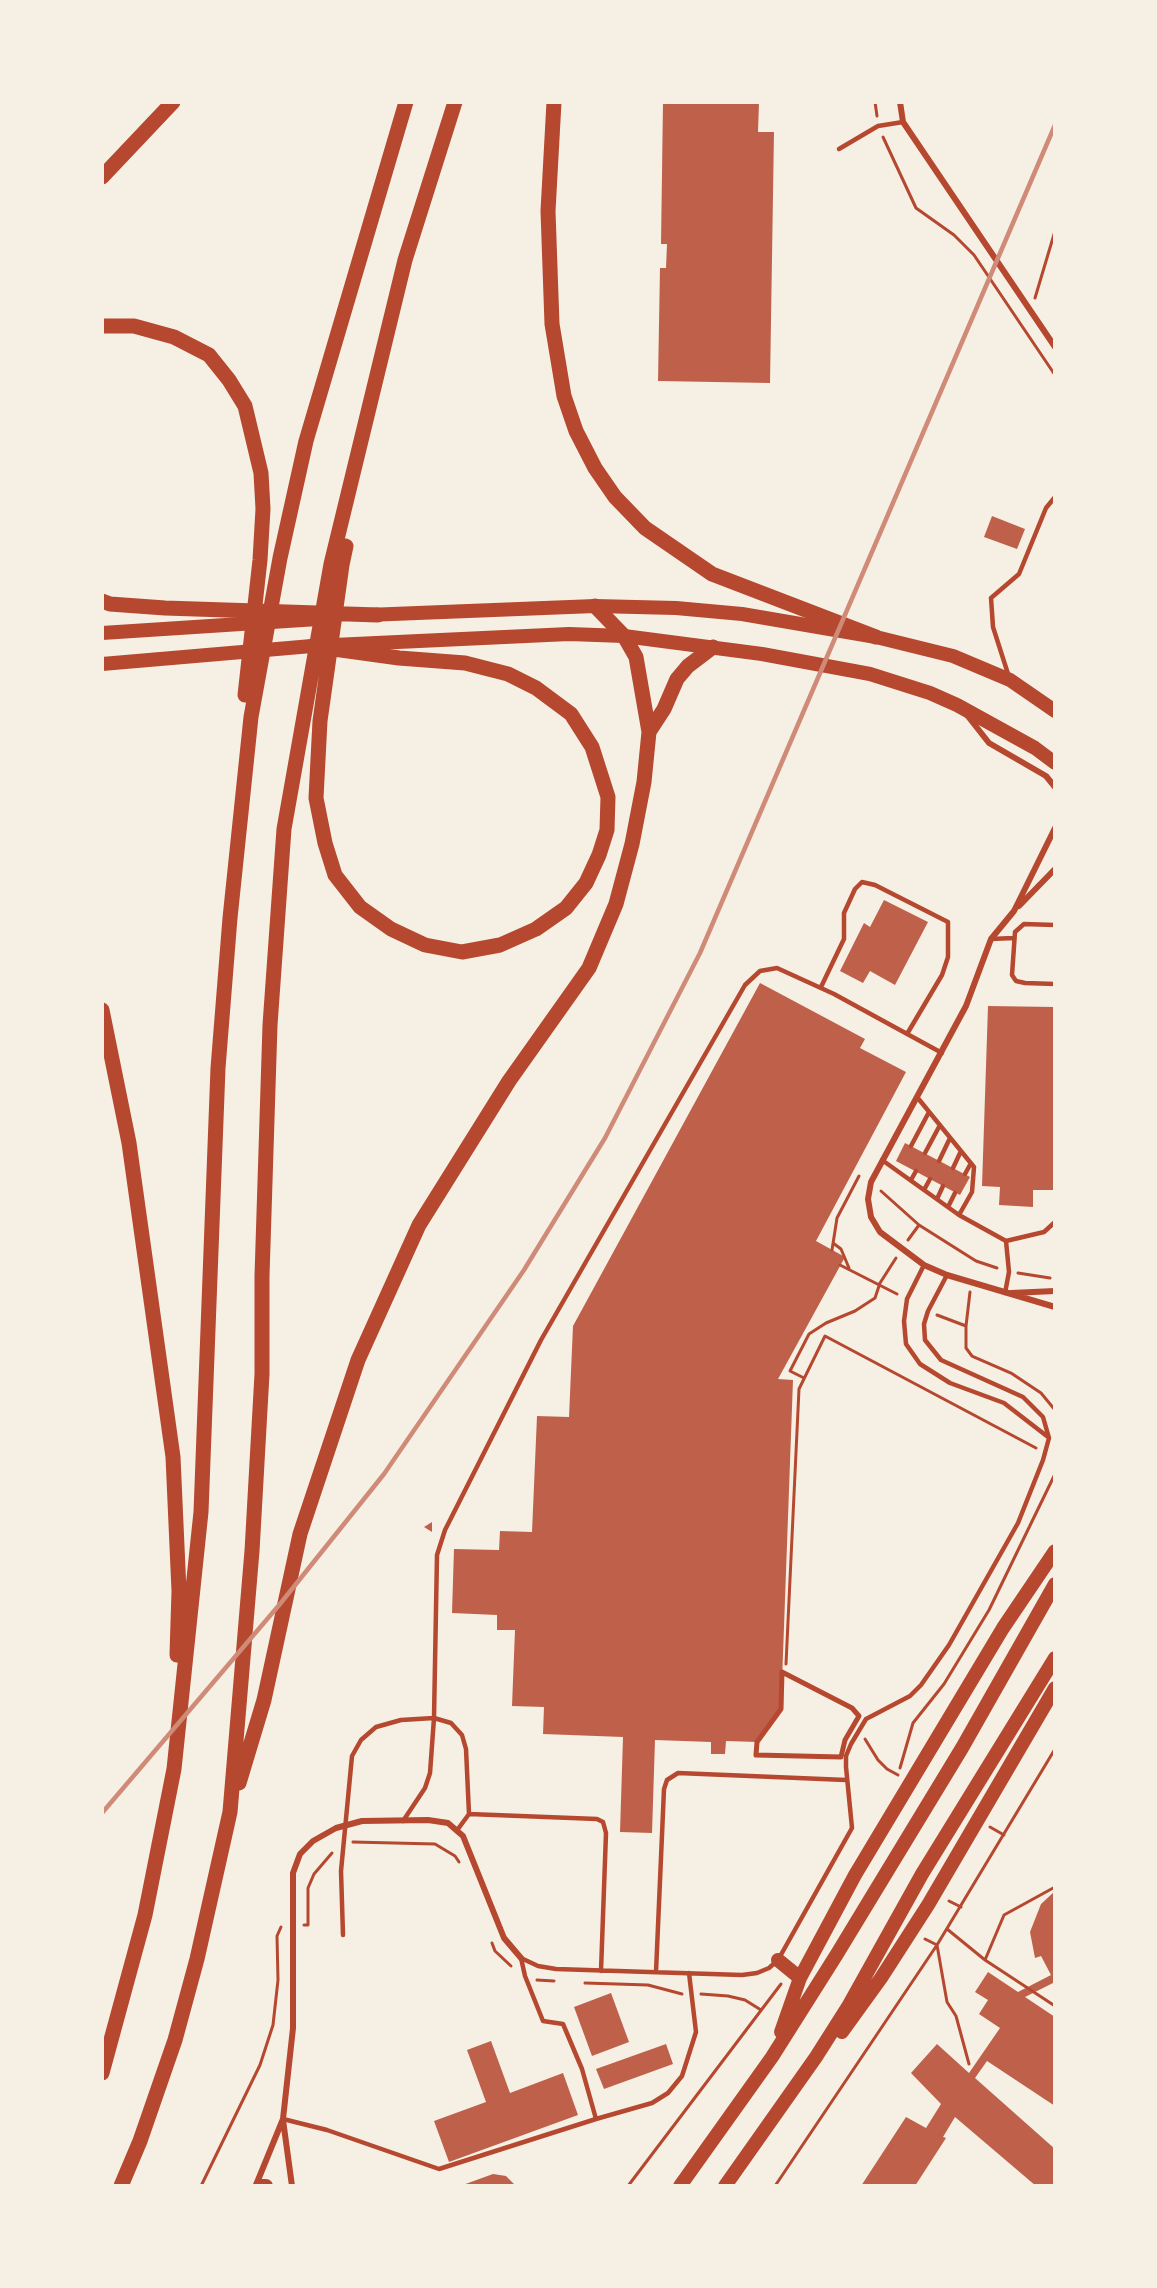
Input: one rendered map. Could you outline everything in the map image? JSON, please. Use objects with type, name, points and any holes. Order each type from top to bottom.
[{"type":"highway","points":[[102,177],[173,102]]},
{"type":"highway","points":[[247,717],[306,441],[406,102]]},
{"type":"highway","points":[[230,1812],[252,1551],[262,1386],[263,1252],[276,925],[284,829],[305,710],[405,260],[455,102]]},
{"type":"highway","points":[[555,102],[548,211],[552,324],[564,396],[576,431],[595,468],[615,497],[645,528],[712,574],[876,637]]},
{"type":"highway","points":[[102,326],[134,326],[174,337],[209,355],[230,380],[245,406],[261,473],[261,560],[218,1068],[201,1512],[174,1768],[145,1915],[102,2073]]},
{"type":"highway","points":[[312,646],[465,663],[508,674],[536,688],[571,714],[592,747],[608,796],[606,830],[599,855],[586,883],[566,908],[536,929],[500,945],[462,952],[424,945],[391,929],[360,907],[335,874],[325,843],[316,798],[320,721],[337,565]]},
{"type":"highway","points":[[102,601],[165,608],[378,615]]},
{"type":"highway","points":[[121,2186],[140,2141],[175,2040],[198,1959],[230,1812],[264,1700],[300,1534],[358,1360],[424,1218],[509,1081],[589,968],[616,904],[632,844],[644,782],[649,732],[636,657],[624,636],[595,606]]},
{"type":"highway","points":[[649,732],[664,708],[677,679],[688,666],[713,647]]},
{"type":"highway","points":[[102,1010],[129,1143],[173,1457],[179,1591],[174,1768]]},
{"type":"main road","points":[[102,633],[378,615],[595,606],[676,608],[742,614],[876,637],[953,656],[1010,680],[1055,711]]},
{"type":"main road","points":[[102,664],[312,646],[569,634],[624,636],[762,654],[870,674],[930,693],[961,707],[1035,748],[1055,763]]},
{"type":"main road","points":[[772,2057],[800,1978],[905,1778],[1055,1551]]},
{"type":"main road","points":[[680,2186],[772,2057],[962,1748],[1055,1584]]},
{"type":"main road","points":[[725,2186],[808,2069],[849,2005],[922,1874],[1055,1658]]},
{"type":"main road","points":[[808,2069],[839,2036],[881,1978],[928,1905],[1055,1688]]},
{"type":"main road","points":[[778,1960],[800,1978]]},
{"type":"main road","points":[[260,2186],[266,2186]]},
{"type":"street","points":[[900,102],[903,122],[1055,348]]},
{"type":"street","points":[[961,707],[989,743],[1046,776],[1055,787]]},
{"type":"street","points":[[1014,911],[1055,828]]},
{"type":"street","points":[[1055,869],[1014,911],[991,939],[966,1006],[882,1160],[871,1182],[868,1199],[871,1217],[880,1232],[901,1251],[924,1265],[947,1275],[1055,1307]]},
{"type":"street","points":[[1005,1293],[1055,1291]]},
{"type":"street","points":[[782,1672],[786,1674],[852,1708],[859,1716],[845,1740],[841,1757],[756,1755],[757,1742],[781,1708],[782,1672]]},
{"type":"street","points":[[292,2186],[283,2119],[293,2028],[291,1925],[293,1873],[300,1854],[313,1841],[362,1821],[448,1823],[458,1829],[469,1848],[504,1938],[521,1958]]},
{"type":"street","points":[[256,2186],[283,2119]]},
{"type":"lane","points":[[839,149],[878,126],[903,122]]},
{"type":"lane","points":[[1010,680],[993,627],[992,598],[1019,574],[1046,508],[1055,497]]},
{"type":"lane","points":[[821,987],[844,939],[844,913],[855,889],[861,882],[875,885],[948,922],[948,957],[942,975],[907,1034]]},
{"type":"lane","points":[[1055,925],[1024,924],[1015,932],[1012,975],[1016,981],[1055,984]]},
{"type":"lane","points":[[991,939],[1013,938]]},
{"type":"lane","points":[[403,1821],[425,1788],[430,1773],[434,1718],[437,1555],[445,1530],[468,1480],[541,1341],[745,985],[760,971],[777,968],[821,987],[942,1053]]},
{"type":"lane","points":[[917,1097],[974,1167],[972,1192],[959,1215]]},
{"type":"lane","points":[[911,1146],[928,1112]]},
{"type":"lane","points":[[925,1153],[940,1125]]},
{"type":"lane","points":[[939,1161],[950,1138]]},
{"type":"lane","points":[[953,1168],[961,1151]]},
{"type":"lane","points":[[882,1160],[959,1215],[1006,1241],[1044,1232],[1055,1222]]},
{"type":"lane","points":[[965,1174],[971,1163]]},
{"type":"lane","points":[[898,1171],[902,1164]]},
{"type":"lane","points":[[911,1180],[916,1171]]},
{"type":"lane","points":[[924,1190],[930,1179]]},
{"type":"lane","points":[[937,1199],[943,1186]]},
{"type":"lane","points":[[948,1207],[955,1192]]},
{"type":"lane","points":[[1005,1293],[1009,1272],[1006,1241]]},
{"type":"lane","points":[[924,1265],[907,1299],[904,1321],[906,1344],[920,1364],[950,1383],[1004,1403],[1049,1438]]},
{"type":"lane","points":[[521,1958],[538,1966],[554,1969],[689,1973],[757,1973],[769,1968],[778,1960],[852,1828],[846,1780],[846,1756],[857,1734],[866,1719],[874,1713],[910,1696],[921,1685],[949,1645],[1018,1523],[1049,1438],[1043,1417],[1023,1397],[941,1360],[925,1340],[924,1324],[928,1311],[947,1275]]},
{"type":"lane","points":[[343,1935],[343,1845],[352,1756],[361,1740],[376,1727],[401,1720],[434,1718],[451,1723],[462,1735],[469,1768],[469,1814],[458,1829]]},
{"type":"lane","points":[[656,1972],[664,1789],[667,1780],[678,1773],[686,1773],[846,1780]]},
{"type":"lane","points":[[469,1814],[597,1819],[603,1822],[606,1833],[601,1971]]},
{"type":"lane","points":[[521,1958],[525,1976],[543,2021],[564,2024],[582,2069],[596,2119]]},
{"type":"lane","points":[[283,2119],[345,2136],[439,2169],[652,2103],[668,2093],[682,2076],[696,2032],[689,1973]]},
{"type":"path","points":[[875,102],[878,126],[916,208],[954,236],[974,255],[1055,375]]},
{"type":"path","points":[[1031,311],[1055,231]]},
{"type":"path","points":[[832,1250],[837,1218],[860,1176],[871,1182],[920,1225],[976,1261],[1009,1272],[1055,1279]]},
{"type":"path","points":[[804,1378],[790,1371],[808,1334],[826,1323],[855,1311],[875,1298],[880,1283],[920,1225]]},
{"type":"path","points":[[833,1243],[842,1250],[850,1269]]},
{"type":"path","points":[[840,1265],[880,1283]]},
{"type":"path","points":[[966,1326],[966,1348],[972,1356],[1011,1373],[1041,1393],[1055,1410]]},
{"type":"path","points":[[786,1674],[799,1389],[825,1336],[941,1395],[1045,1453]]},
{"type":"path","points":[[857,1734],[868,1741],[878,1760],[887,1769],[905,1778],[913,1723],[944,1684],[989,1610],[1055,1474]]},
{"type":"path","points":[[775,2186],[937,1945],[1055,1749]]},
{"type":"path","points":[[201,2186],[260,2065],[273,2025],[278,1980],[278,1930],[282,1925],[308,1925],[308,1888],[324,1859],[343,1845],[359,1841],[435,1844],[455,1856],[464,1870]]},
{"type":"path","points":[[984,1960],[1004,1915],[1055,1887]]},
{"type":"path","points":[[947,1900],[961,1907]]},
{"type":"path","points":[[947,1929],[984,1960],[1055,2006]]},
{"type":"path","points":[[923,1938],[937,1945]]},
{"type":"path","points":[[491,1941],[495,1951],[525,1976],[561,1982]]},
{"type":"path","points":[[937,1945],[947,2002],[956,2016],[969,2064]]},
{"type":"path","points":[[583,1983],[648,1985],[666,1992],[728,1996],[745,2000],[761,2010]]},
{"type":"path","points":[[628,2186],[779,1985]]},
{"type":"building","points":[[663,102],[759,102],[758,132],[774,132],[770,383],[658,381],[660,268],[666,268],[667,244],[661,244]]},
{"type":"building","points":[[992,516],[1025,529],[1017,549],[984,537]]},
{"type":"building","points":[[884,900],[928,922],[895,985],[870,971],[863,983],[840,971],[864,923],[870,927]]},
{"type":"building","points":[[760,983],[865,1039],[860,1048],[906,1072],[816,1241],[845,1257],[778,1379],[793,1380],[781,1709],[757,1742],[726,1741],[725,1754],[711,1754],[711,1742],[655,1740],[652,1833],[620,1832],[623,1737],[543,1734],[544,1707],[512,1706],[515,1630],[497,1630],[497,1615],[452,1613],[454,1549],[499,1550],[500,1531],[532,1532],[537,1416],[569,1417],[573,1326]]},
{"type":"building","points":[[988,1006],[1055,1007],[1055,1190],[1033,1190],[1033,1207],[999,1205],[1000,1187],[982,1186]]},
{"type":"building","points":[[905,1143],[970,1177],[960,1195],[896,1161]]},
{"type":"building","points":[[432,1522],[432,1532],[424,1527]]},
{"type":"building","points":[[1055,1891],[1055,1982],[1025,1997],[1055,2017],[1055,2106],[987,2061],[975,2078],[1055,2149],[1055,2186],[1036,2186],[955,2117],[943,2137],[946,2138],[915,2186],[861,2186],[906,2117],[926,2128],[941,2104],[911,2073],[937,2044],[969,2073],[1000,2028],[979,2014],[988,2000],[975,1992],[988,1972],[1018,1992],[1051,1975],[1041,1956],[1035,1958],[1030,1932],[1041,1904]]},
{"type":"building","points":[[611,1993],[629,2042],[592,2056],[574,2007]]},
{"type":"building","points":[[491,2041],[510,2093],[563,2073],[578,2115],[449,2162],[434,2121],[486,2102],[467,2050]]},
{"type":"building","points":[[666,2044],[673,2064],[604,2089],[596,2069]]},
{"type":"building","points":[[493,2174],[506,2176],[516,2186],[460,2186]]},
{"type":"railway","points":[[102,1813],[280,1604],[384,1474],[524,1270],[605,1138],[700,953],[1055,125]]}]
